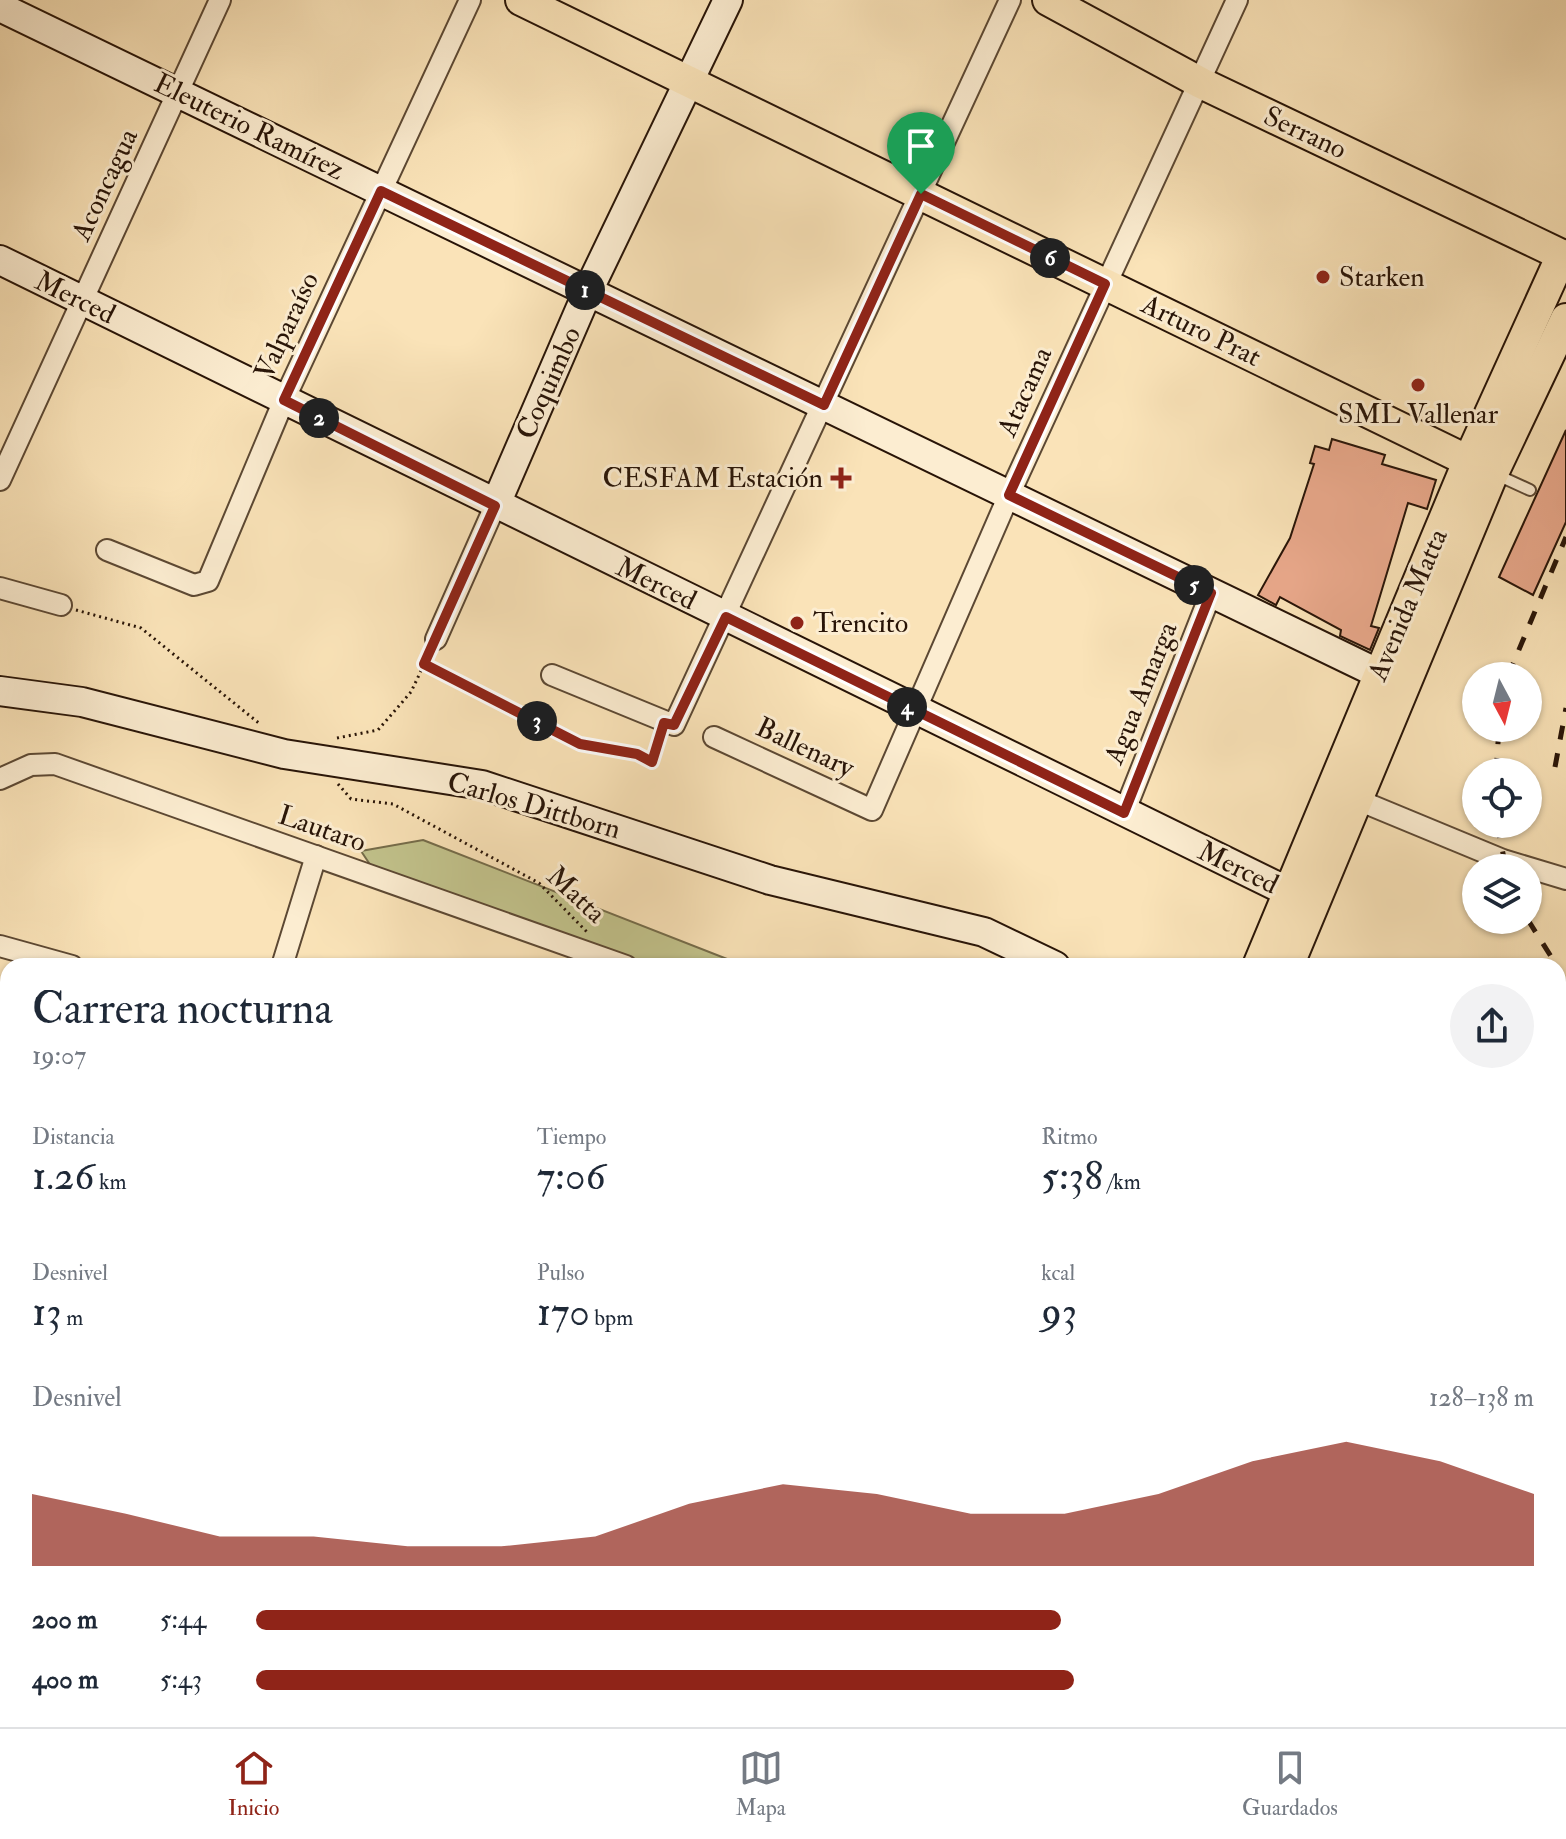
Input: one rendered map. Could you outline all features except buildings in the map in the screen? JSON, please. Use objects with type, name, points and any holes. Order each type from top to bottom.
[{"type":"main road","name":"Arturo Prat","points":[[521,0],[1480,467]]},
{"type":"main road","name":"Coquimbo","points":[[495,506],[588,291],[728,0]]},
{"type":"main road","name":"Serrano","points":[[1048,0],[1201,83],[1565,253]]},
{"type":"main road","name":"Eleuterio Ramírez","points":[[0,7],[1392,680]]},
{"type":"main road","name":"Avenida Matta","points":[[1289,958],[1300,898],[1480,467],[1565,253]]},
{"type":"main road","name":"Merced","points":[[0,260],[495,506],[1300,898]]},
{"type":"main road","name":"Avenida Matta","points":[[1480,467],[1566,319]]},
{"type":"main road","name":"Avenida Matta","points":[[1263,958],[1358,800],[1392,680]]},
{"type":"main road","name":"Carlos Dittborn","points":[[0,691],[82,702],[482,785],[770,880],[984,932],[1038,958]]},
{"type":"street","name":"Aconcagua","points":[[0,480],[220,0]]},
{"type":"street","name":"Valparaíso","points":[[107,550],[194,585],[208,581],[284,400],[470,0]]},
{"type":"street","points":[[552,675],[669,724],[726,617],[1010,0]]},
{"type":"street","name":"Atacama","points":[[872,810],[1009,495],[1237,0]]},
{"type":"street","name":"Coquimbo","points":[[436,639],[495,506]]},
{"type":"street","points":[[0,588],[61,605]]},
{"type":"street","name":"Agua Amarga","points":[[1124,813],[1211,593]]},
{"type":"street","name":"Ballenary","points":[[714,737],[872,810]]},
{"type":"street","name":"Lautaro","points":[[0,779],[31,765],[55,764],[603,958]]},
{"type":"street","points":[[1358,800],[1503,860],[1566,879]]},
{"type":"street","points":[[284,958],[316,856]]},
{"type":"street","points":[[0,946],[43,958]]},
{"type":"lane","points":[[1480,467],[1530,490]]},
{"type":"path","points":[[61,605],[141,628],[271,732]]},
{"type":"path","points":[[320,750],[378,730],[411,692],[436,639]]},
{"type":"path","points":[[424,664],[580,744],[637,754],[652,762],[669,724]]},
{"type":"path","name":"Matta","points":[[320,750],[351,799],[393,804],[539,883],[589,933]]},
{"type":"green space","points":[[423,840],[725,958],[630,958],[373,869],[361,851]]},
{"type":"railway","points":[[1514,662],[1566,537]]},
{"type":"railway","points":[[1555,767],[1566,708]]},
{"type":"railway","points":[[1497,758],[1498,742]]},
{"type":"railway","points":[[1500,838],[1503,854]]},
{"type":"railway","points":[[1537,934],[1552,958]]},
{"type":"place","name":"Starken","points":[[1323,277]]},
{"type":"place","name":"SML Vallenar","points":[[1418,385]]},
{"type":"place","name":"CESFAM Estación","points":[[841,478]]},
{"type":"place","name":"Trencito","points":[[797,623]]},
{"type":"route","points":[[381,191],[824,405],[921,194],[1105,284],[1009,495],[1211,593],[1124,813],[726,617],[674,725],[664,723],[652,762],[637,754],[580,744],[424,664],[495,506],[284,400],[381,191]]}]
